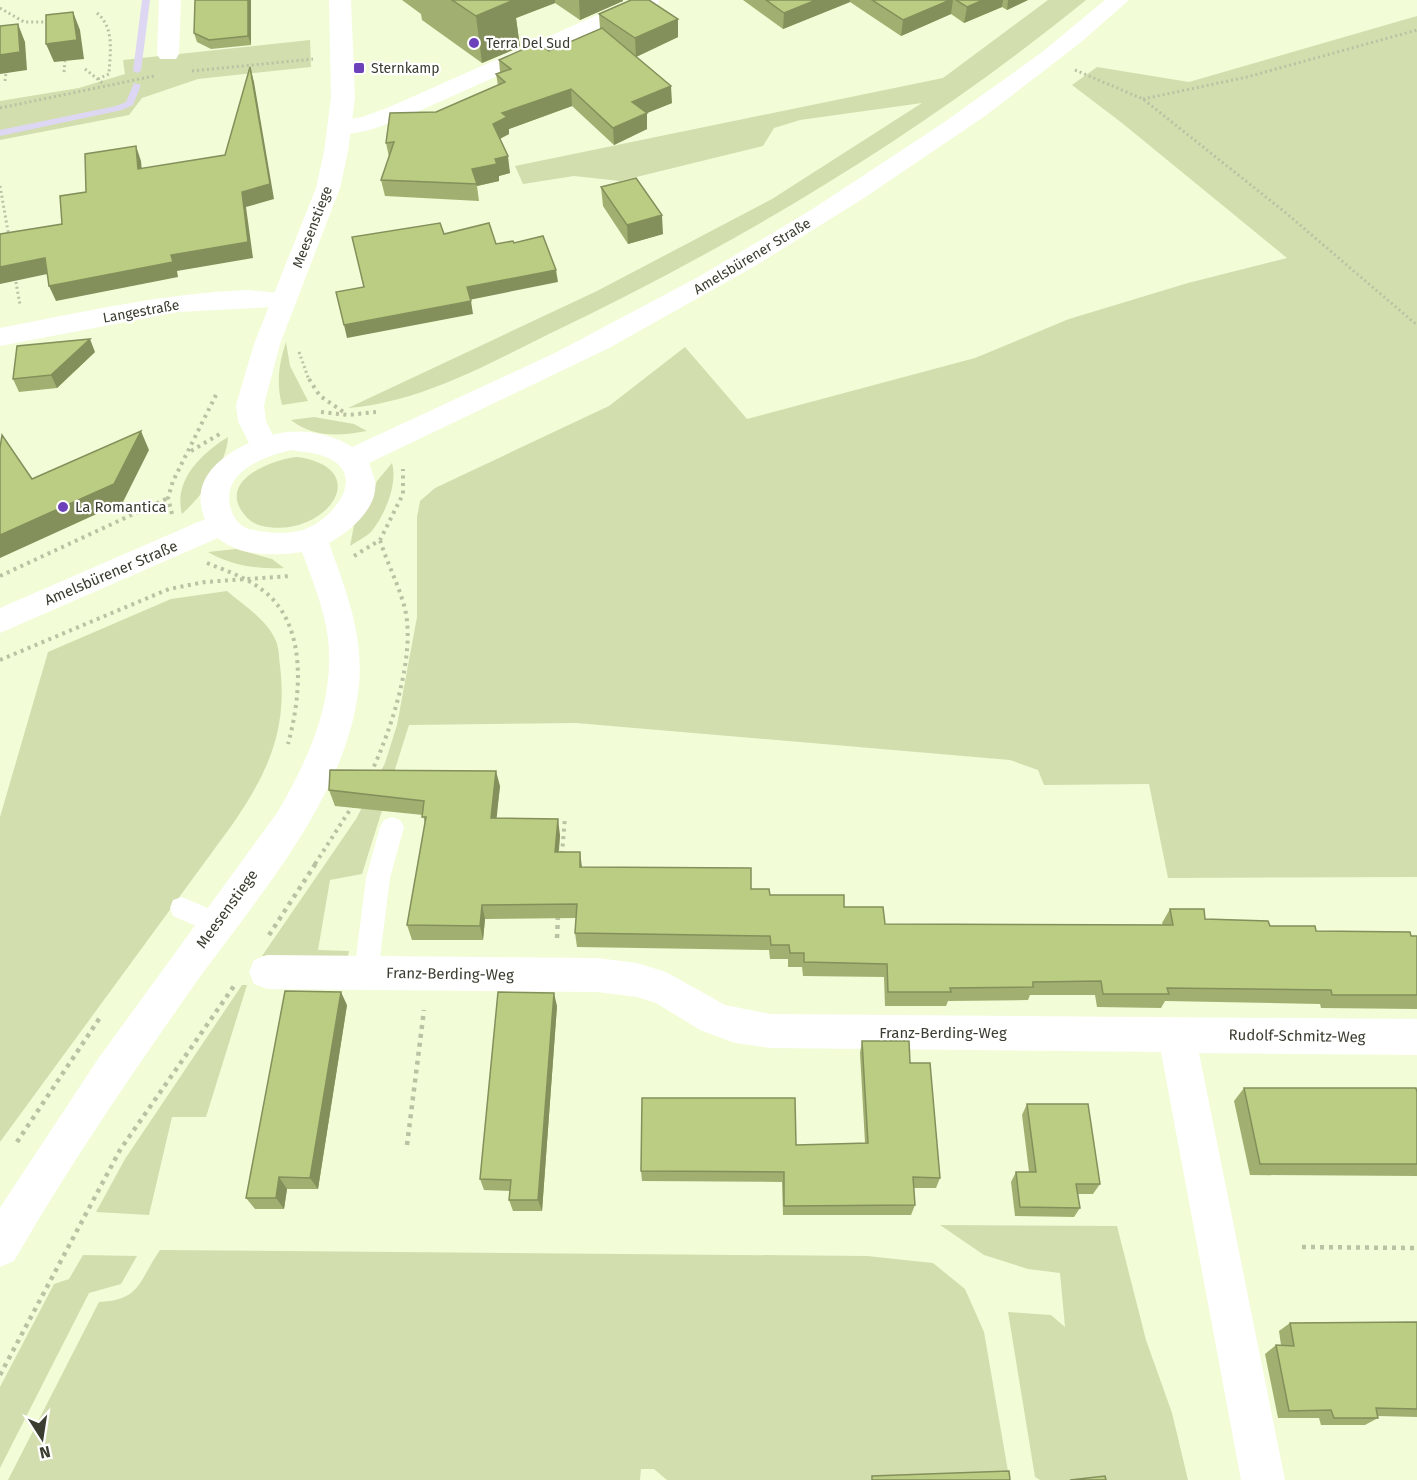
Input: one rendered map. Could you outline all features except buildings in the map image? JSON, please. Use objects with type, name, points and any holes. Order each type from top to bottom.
[{"type":"street","points":[[168,54],[170,0]]},
{"type":"street","name":"Meesenstiege","points":[[266,445],[252,421],[250,405],[283,300],[328,188],[340,127],[343,68],[340,0]]},
{"type":"street","points":[[340,127],[366,124],[395,113],[649,0]]},
{"type":"street","name":"Amelsbürener Straße","points":[[353,459],[624,329],[773,246],[915,153],[1047,59],[1119,0]]},
{"type":"street","name":"Langestraße","points":[[12,335],[210,300],[259,298],[283,300]]},
{"type":"street","points":[[291,440],[316,441],[339,449],[353,459],[360,474],[361,493],[351,513],[334,528],[313,539],[289,545],[263,544],[237,537],[222,524],[214,507],[215,488],[226,470],[244,455],[266,445],[291,440]]},
{"type":"street","name":"Amelsbürener Straße","points":[[0,621],[222,524]]},
{"type":"street","name":"Meesenstiege","points":[[0,1247],[105,1083],[278,840],[311,786],[332,736],[342,697],[345,656],[338,610],[313,539]]},
{"type":"street","name":"Franz-Berding-Weg","points":[[267,972],[556,975],[637,980],[666,989],[713,1018],[735,1026],[771,1031],[1177,1035]]},
{"type":"street","points":[[1177,1035],[1263,1480]]},
{"type":"street","name":"Rudolf-Schmitz-Weg","points":[[1177,1035],[1417,1037]]},
{"type":"lane","points":[[366,973],[378,878],[392,827]]},
{"type":"lane","points":[[182,908],[217,924]]},
{"type":"path","points":[[0,8],[24,22],[53,22]]},
{"type":"path","points":[[97,13],[104,17],[107,24],[109,50],[109,74],[98,79]]},
{"type":"path","points":[[1143,99],[1229,83],[1417,30]]},
{"type":"path","points":[[1047,59],[1143,99],[1286,213],[1417,325]]},
{"type":"path","points":[[64,61],[64,72]]},
{"type":"path","points":[[86,69],[105,85]]},
{"type":"path","points":[[5,81],[6,72]]},
{"type":"path","points":[[0,186],[9,242]]},
{"type":"path","points":[[12,335],[15,276]]},
{"type":"path","points":[[180,544],[168,498],[173,481],[190,451]]},
{"type":"path","points":[[0,576],[168,498]]},
{"type":"path","points":[[0,660],[169,589],[241,578],[270,597],[286,618],[294,643],[297,681],[293,726],[285,753]]},
{"type":"path","points":[[562,864],[565,817]]},
{"type":"path","points":[[556,975],[559,911]]},
{"type":"path","points":[[407,1145],[429,974]]},
{"type":"path","points":[[15,1144],[73,1055],[107,1009]]},
{"type":"path","points":[[1302,1247],[1417,1248]]},
{"type":"green space","points":[[1048,0],[1086,0],[960,96],[895,140],[761,223],[622,298],[477,369],[401,398],[348,408],[597,291],[772,199],[922,103],[800,120],[774,128],[763,146],[620,181],[574,176],[523,184],[515,166],[943,78]]},
{"type":"green space","points":[[1417,16],[1417,877],[1168,878],[1149,784],[1044,785],[1038,770],[1010,760],[576,723],[409,725],[362,874],[330,880],[318,950],[349,951],[348,956],[262,956],[356,819],[385,763],[397,725],[417,617],[417,517],[420,501],[435,488],[609,406],[685,347],[747,419],[975,358],[1069,319],[1188,283],[1287,258],[1072,85],[1097,67],[1189,82]]},
{"type":"green space","points":[[310,40],[311,67],[198,79],[142,98],[129,115],[0,140],[0,101],[79,88],[125,74],[123,60]]},
{"type":"green space","points":[[286,342],[290,366],[308,401],[282,405],[279,373]]},
{"type":"green space","points":[[314,417],[354,424],[367,431],[347,434],[318,433],[299,426],[291,420]]},
{"type":"green space","points":[[228,437],[223,458],[212,479],[182,514],[180,502],[186,479],[200,459]]},
{"type":"green space","points":[[297,457],[321,464],[334,474],[338,487],[333,501],[322,513],[305,523],[285,528],[262,526],[245,516],[237,499],[238,488],[244,480],[264,466]]},
{"type":"green space","points":[[392,463],[392,490],[381,517],[367,536],[350,546],[355,520],[369,502],[377,481]]},
{"type":"green space","points":[[236,549],[272,559],[284,568],[245,566],[226,561],[208,552]]},
{"type":"green space","points":[[227,591],[266,625],[278,649],[282,689],[281,711],[278,731],[265,769],[232,825],[0,1142],[0,817],[48,652],[171,599]]},
{"type":"green space","points":[[242,985],[247,985],[206,1117],[172,1117],[149,1215],[96,1212],[125,1159]]},
{"type":"green space","points":[[940,1225],[1117,1226],[1146,1340],[1172,1413],[1188,1480],[1040,1480],[1035,1477],[1008,1312],[1051,1315],[1065,1327],[1060,1273],[1028,1269],[984,1255]]},
{"type":"green space","points":[[160,1250],[867,1256],[933,1263],[965,1289],[984,1332],[1009,1477],[919,1480],[667,1480],[654,1469],[641,1469],[640,1480],[8,1480],[99,1302],[113,1301],[131,1293],[142,1280]]},
{"type":"green space","points":[[83,1255],[137,1256],[121,1284],[89,1293],[0,1468],[0,1387],[54,1284],[69,1279]]},
{"type":"waterway","points":[[137,71],[146,0]]},
{"type":"waterway","points":[[0,133],[119,108],[130,103],[137,85]]},
{"type":"place","name":"Terra Del Sud","points":[[474,43]]},
{"type":"place","name":"Sternkamp","points":[[359,68]]},
{"type":"place","name":"La Romantica","points":[[63,507]]}]
